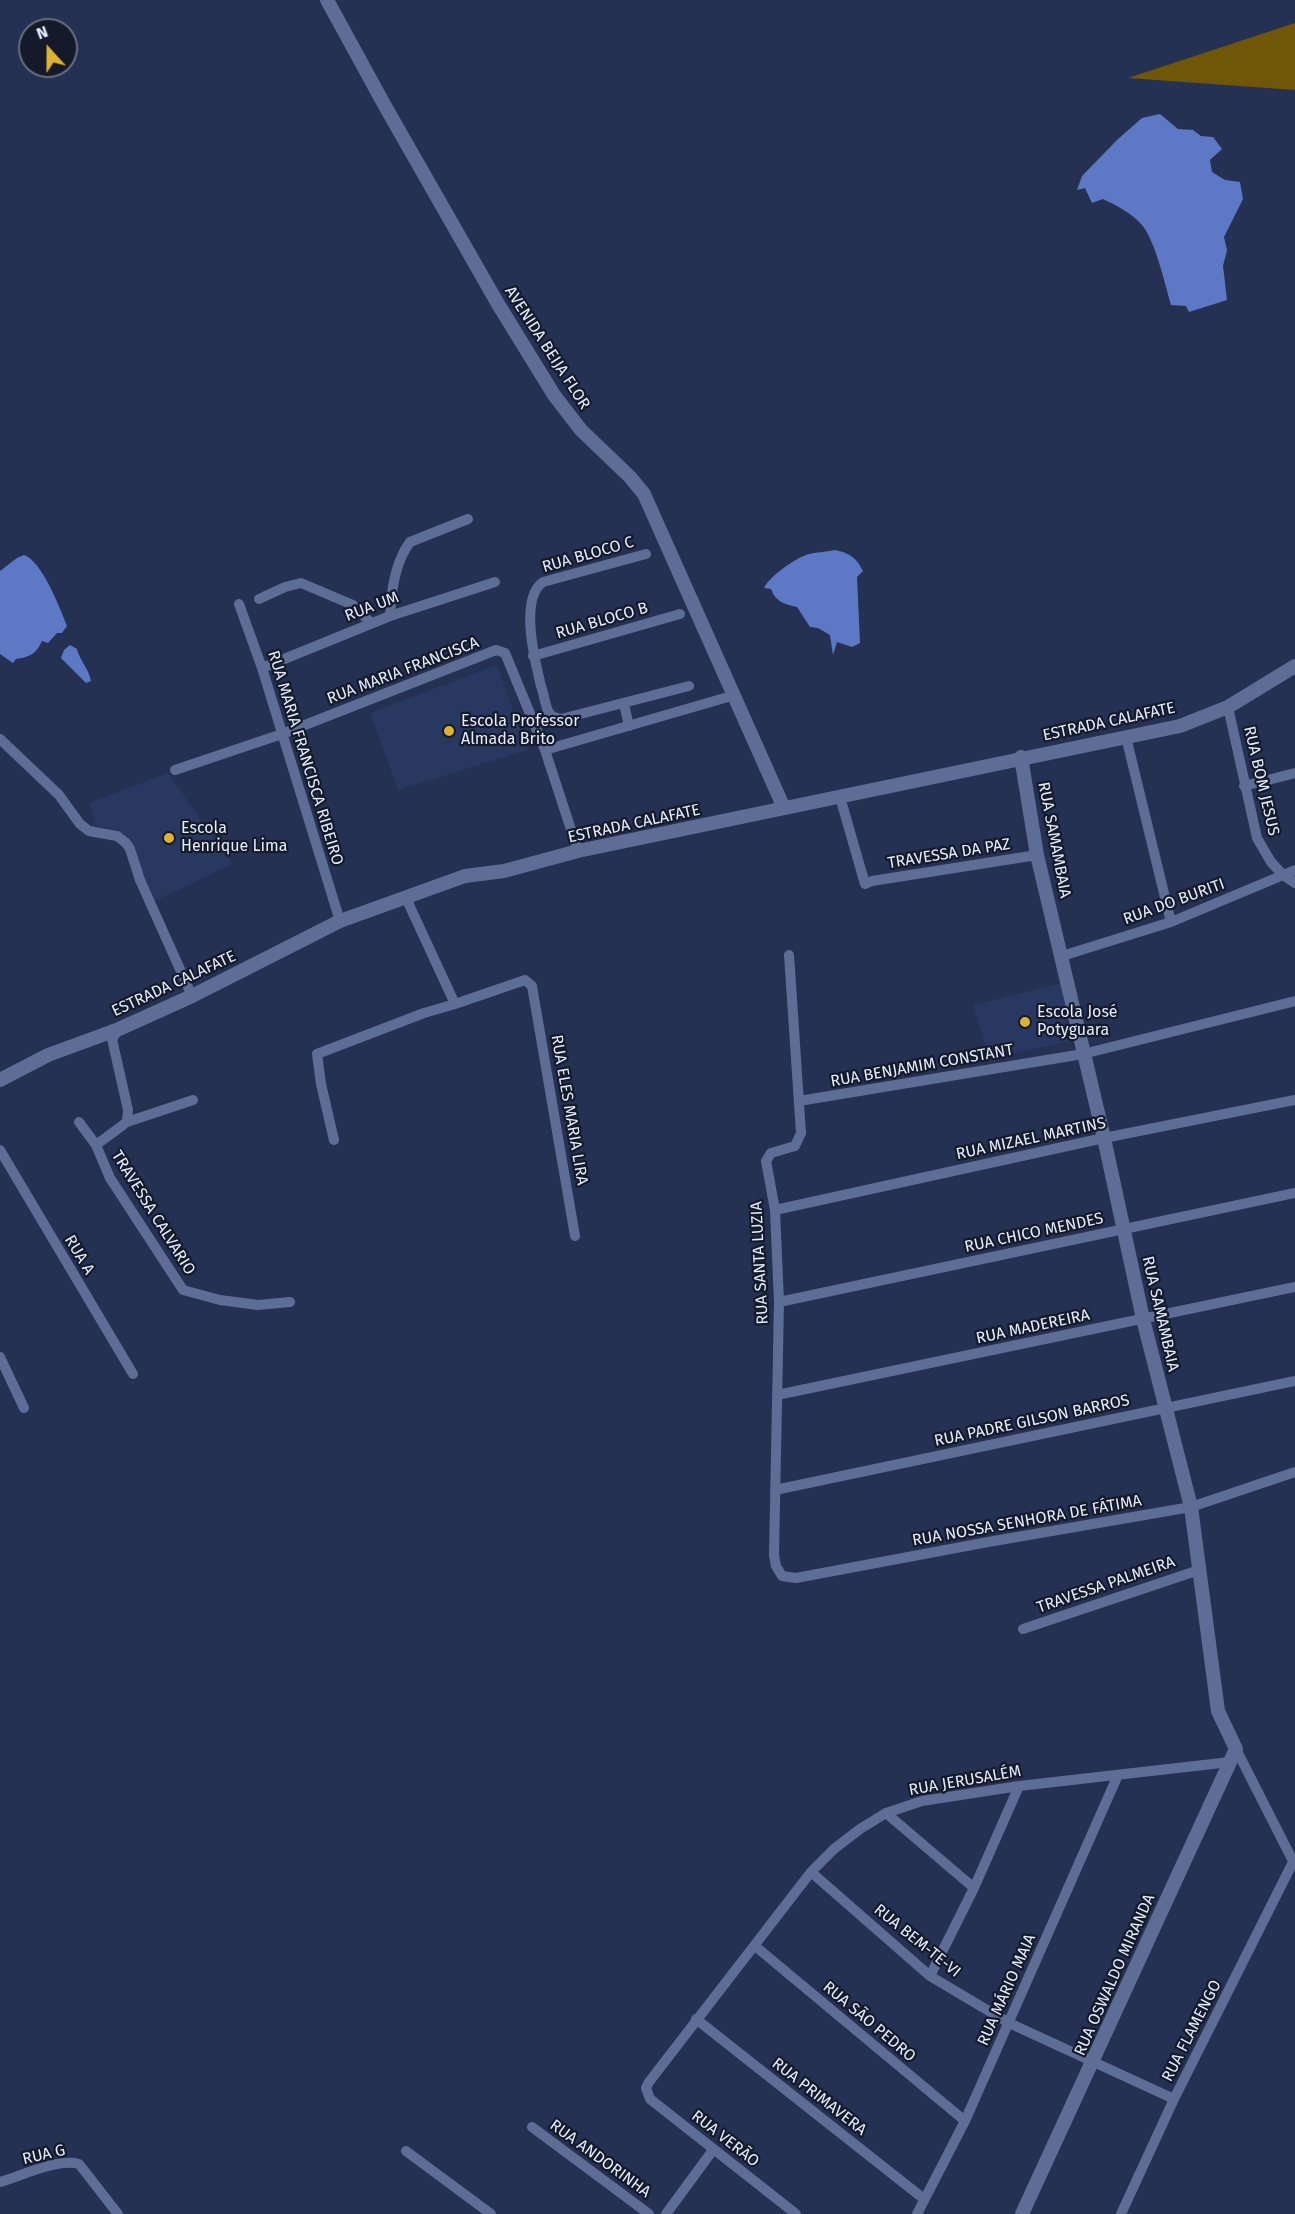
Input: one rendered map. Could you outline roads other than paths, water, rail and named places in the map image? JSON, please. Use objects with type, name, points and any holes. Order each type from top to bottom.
[{"type":"street","name":"AVENIDA BEIJA FLOR","points":[[327,0],[444,211],[554,395],[581,430],[645,494],[784,808]]},
{"type":"street","points":[[390,616],[393,584],[410,542],[468,519]]},
{"type":"street","name":"RUA BLOCO C","points":[[533,656],[530,616],[537,586],[543,582],[646,554]]},
{"type":"street","name":"RUA UM","points":[[262,668],[371,623],[495,582]]},
{"type":"street","points":[[259,599],[285,587],[301,583],[353,605],[371,623]]},
{"type":"street","name":"RUA MARIA FRANCISCA RIBEIRO","points":[[239,604],[262,668],[340,921]]},
{"type":"street","name":"RUA BLOCO B","points":[[533,656],[680,614]]},
{"type":"street","name":"RUA MARIA FRANCISCA","points":[[175,770],[282,734],[496,650],[505,653],[545,750],[578,851]]},
{"type":"street","points":[[533,656],[546,704],[554,718],[561,719],[689,686]]},
{"type":"street","name":"ESTRADA CALAFATE","points":[[0,1080],[48,1055],[119,1029],[192,996],[340,921],[465,876],[504,871],[578,851],[1021,757],[1180,726],[1228,707],[1295,666]]},
{"type":"street","points":[[545,750],[735,695]]},
{"type":"street","points":[[624,704],[629,726]]},
{"type":"street","name":"RUA BOM JESUS","points":[[1228,707],[1257,838],[1264,854],[1283,875],[1295,883]]},
{"type":"street","points":[[1126,737],[1171,922]]},
{"type":"street","points":[[0,740],[59,795],[80,824],[89,831],[117,837],[126,843],[140,880],[192,996]]},
{"type":"street","name":"RUA SAMAMBAIA","points":[[1021,757],[1038,855],[1104,1138],[1143,1319],[1191,1507],[1218,1711],[1233,1756],[1294,1863]]},
{"type":"street","points":[[1244,786],[1295,773]]},
{"type":"street","name":"TRAVESSA DA PAZ","points":[[840,797],[865,884],[872,881],[1038,855]]},
{"type":"street","name":"RUA DO BURITI","points":[[1062,956],[1171,922],[1295,870]]},
{"type":"street","points":[[334,1140],[321,1084],[317,1054],[424,1012],[455,1004],[406,898]]},
{"type":"street","name":"RUA SANTA LUZIA","points":[[774,1555],[779,1302],[775,1210],[766,1161],[771,1153],[795,1146],[801,1133],[789,955]]},
{"type":"street","name":"RUA ELES MARIA LIRA","points":[[455,1004],[525,980],[533,988],[575,1236]]},
{"type":"street","name":"RUA BENJAMIM CONSTANT","points":[[799,1101],[1083,1054],[1295,1001]]},
{"type":"street","points":[[119,1029],[112,1039],[128,1110],[127,1122]]},
{"type":"street","name":"TRAVESSA CALVARIO","points":[[194,1100],[127,1122],[96,1144],[110,1178],[183,1290],[220,1300],[258,1305],[290,1302]]},
{"type":"street","name":"RUA MIZAEL MARTINS","points":[[775,1210],[1104,1138],[1295,1100]]},
{"type":"street","points":[[79,1122],[96,1144]]},
{"type":"street","name":"RUA A","points":[[0,1150],[133,1374]]},
{"type":"street","name":"RUA CHICO MENDES","points":[[779,1302],[1295,1193]]},
{"type":"street","name":"RUA MADEREIRA","points":[[777,1395],[1295,1287]]},
{"type":"street","points":[[0,1357],[24,1408]]},
{"type":"street","name":"RUA PADRE GILSON BARROS","points":[[775,1490],[1295,1381]]},
{"type":"street","name":"RUA NOSSA SENHORA DE FÁTIMA","points":[[774,1555],[776,1566],[782,1576],[796,1578],[1191,1507],[1295,1472]]},
{"type":"street","name":"TRAVESSA PALMEIRA","points":[[1023,1629],[1200,1570]]},
{"type":"street","name":"RUA JERUSALÉM","points":[[649,2082],[811,1872],[834,1849],[886,1813],[922,1801],[1019,1786],[1119,1775],[1233,1756]]},
{"type":"street","name":"RUA OSWALDO MIRANDA","points":[[1022,2214],[1233,1756]]},
{"type":"street","name":"RUA MÁRIO MAIA","points":[[917,2214],[965,2121],[1119,1775]]},
{"type":"street","points":[[930,1976],[974,1888],[1019,1786]]},
{"type":"street","points":[[886,1813],[974,1888]]},
{"type":"street","name":"RUA FLAMENGO","points":[[1121,2214],[1174,2099],[1294,1863]]},
{"type":"street","name":"RUA BEM-TE-VI","points":[[811,1872],[930,1976],[1009,2023],[1174,2099]]},
{"type":"street","name":"RUA SÃO PEDRO","points":[[755,1946],[965,2121]]},
{"type":"street","name":"RUA PRIMAVERA","points":[[696,2019],[924,2199]]},
{"type":"street","name":"RUA VERÃO","points":[[649,2082],[646,2088],[650,2099],[796,2214]]},
{"type":"street","name":"RUA ANDORINHA","points":[[532,2127],[649,2214]]},
{"type":"street","points":[[666,2214],[713,2150]]},
{"type":"street","points":[[406,2151],[491,2214]]},
{"type":"street","name":"RUA G","points":[[0,2182],[67,2162],[79,2164],[118,2214]]},
{"type":"place","name":"Escola Professor Almada Brito","points":[[449,731]]},
{"type":"place","name":"Escola Henrique Lima","points":[[169,838]]},
{"type":"place","name":"Escola José Potyguara","points":[[1025,1022]]}]
